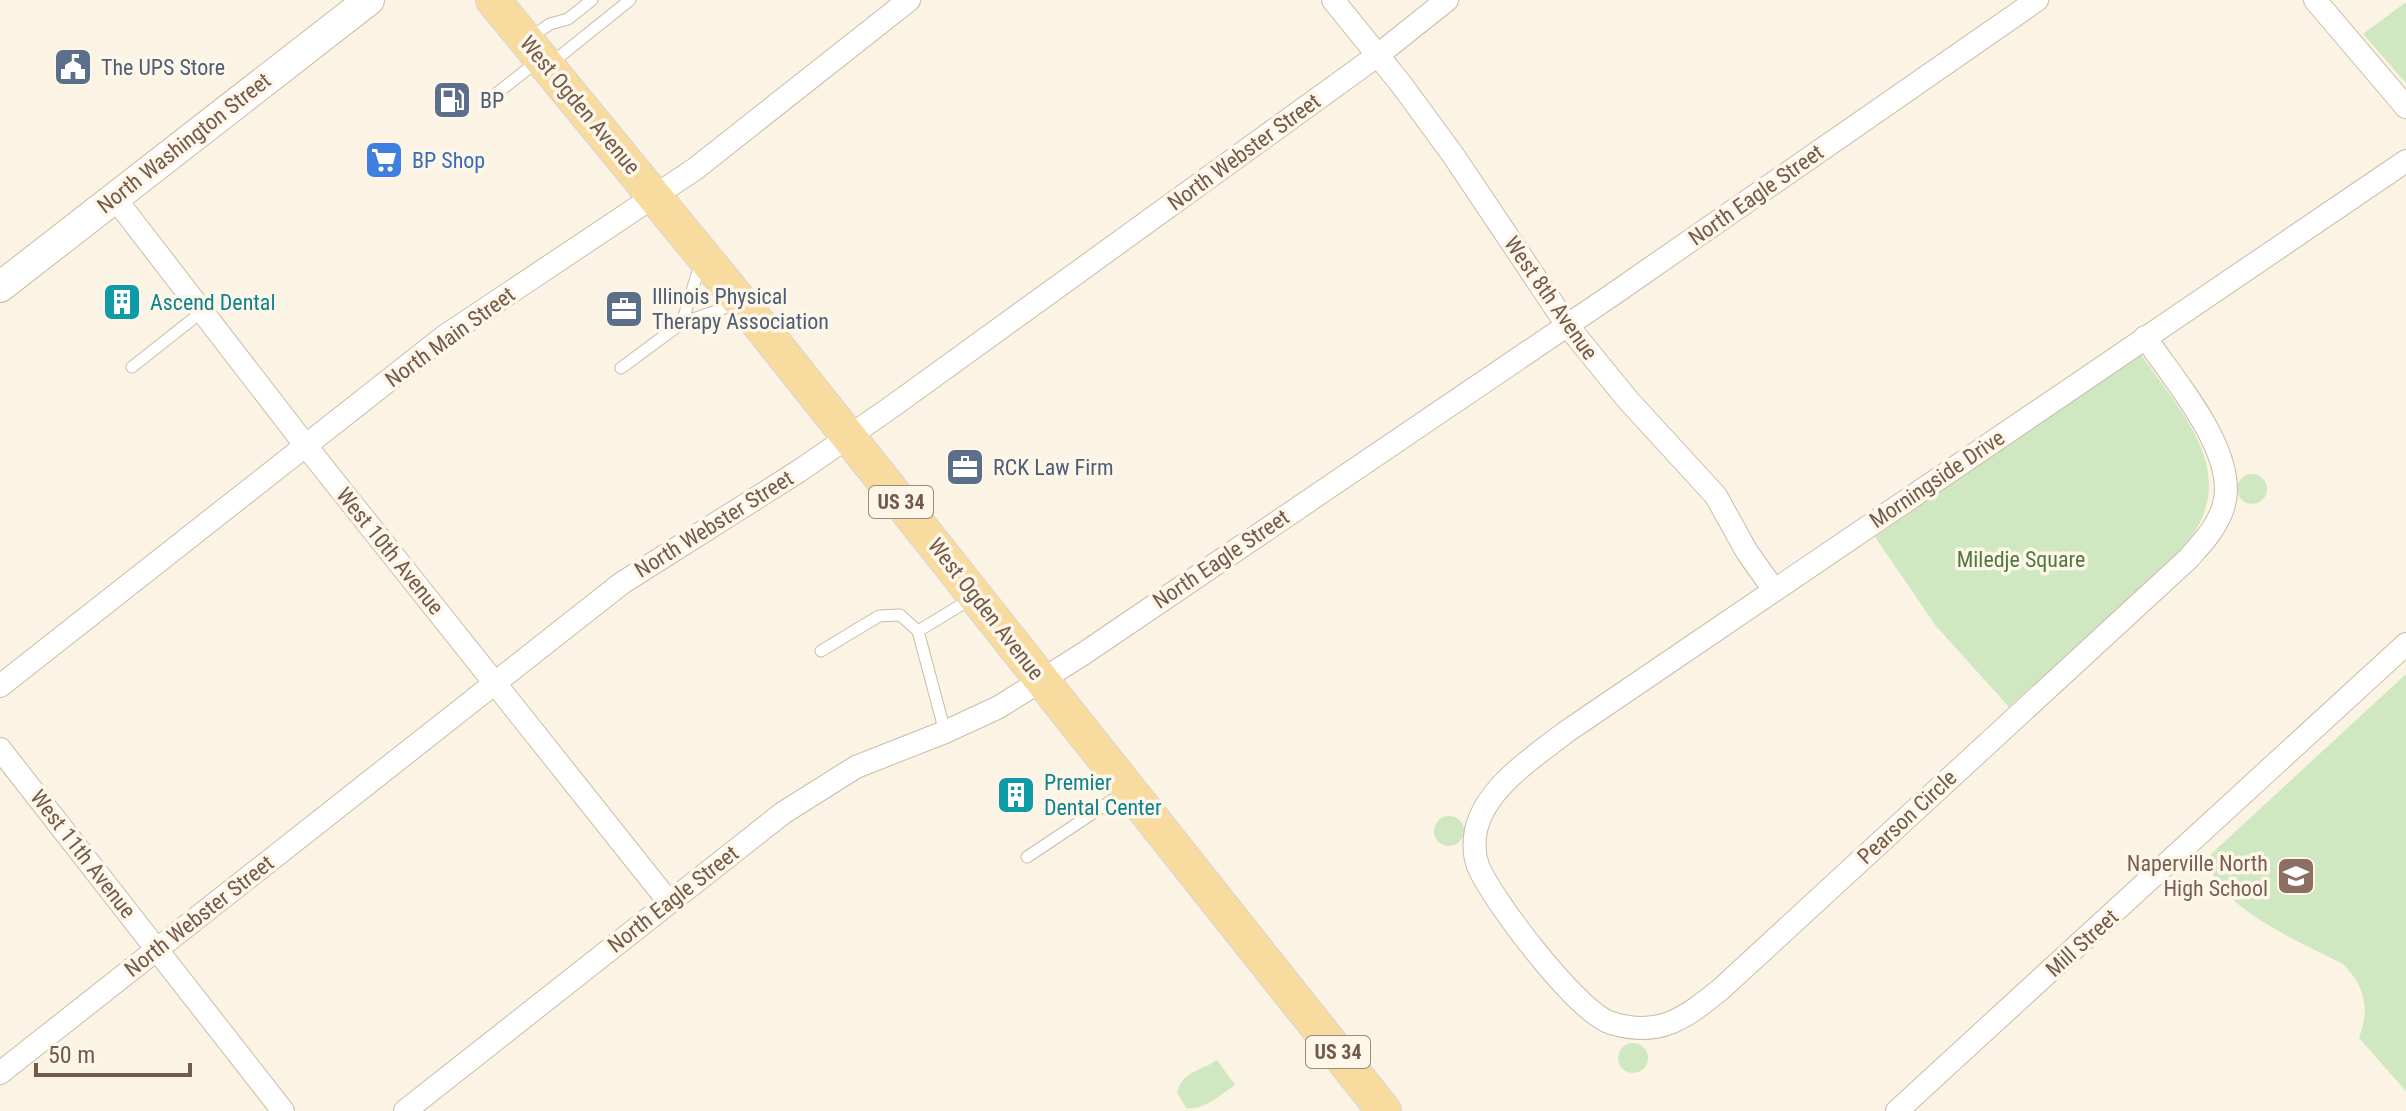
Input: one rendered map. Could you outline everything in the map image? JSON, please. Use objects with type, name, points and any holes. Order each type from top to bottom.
[{"type":"main road","name":"North Washington Street","points":[[0,287],[369,0]]},
{"type":"main road","name":"West Ogden Avenue","points":[[493,0],[849,436],[1384,1111]]},
{"type":"street","name":"North Main Street","points":[[0,686],[445,336],[695,169],[909,0]]},
{"type":"street","name":"West 8th Avenue","points":[[1333,0],[1453,155],[1567,325],[1628,400],[1716,496],[1747,552],[1774,590]]},
{"type":"street","name":"North Webster Street","points":[[0,1073],[622,583],[849,436],[1378,55],[1447,0]]},
{"type":"street","name":"North Eagle Street","points":[[405,1111],[783,813],[878,757],[945,732],[999,707],[1042,680],[1567,325],[2037,0]]},
{"type":"street","points":[[2315,0],[2406,107]]},
{"type":"street","name":"Morningside Drive","points":[[1482,813],[1516,773],[1566,732],[2406,161]]},
{"type":"street","name":"West 10th Avenue","points":[[114,197],[306,446],[669,902]]},
{"type":"street","name":"Pearson Circle","points":[[1482,813],[1475,846],[1477,862],[1490,890],[1570,992],[1594,1015],[1609,1022],[1638,1028],[1670,1025],[1691,1013],[1721,989],[2176,570],[2216,525],[2226,496],[2219,450],[2145,337]]},
{"type":"street","name":"Mill Street","points":[[1897,1111],[2406,644]]},
{"type":"street","name":"West 11th Avenue","points":[[0,749],[283,1111]]},
{"type":"lane","points":[[539,54],[550,24],[568,19],[592,0]]},
{"type":"lane","points":[[492,97],[539,54],[630,0]]},
{"type":"lane","points":[[682,323],[703,255]]},
{"type":"lane","points":[[621,368],[682,323],[741,303]]},
{"type":"lane","points":[[132,367],[203,311]]},
{"type":"lane","points":[[918,631],[976,596]]},
{"type":"lane","points":[[821,651],[879,616],[900,615],[918,631],[945,732]]},
{"type":"lane","points":[[1027,857],[1129,789]]},
{"type":"green space","points":[[2406,2],[2406,83],[2363,34]]},
{"type":"green space","name":"Miledje Square","points":[[2140,353],[2175,402],[2202,450],[2208,475],[2208,500],[2198,526],[2178,554],[2009,707],[1936,626],[1875,537]]},
{"type":"green space","points":[[2252,474],[2263,478],[2267,489],[2263,500],[2252,504],[2241,500],[2237,489],[2241,478]]},
{"type":"green space","points":[[2406,674],[2406,1091],[2359,1038],[2365,1008],[2361,989],[2350,972],[2343,964],[2284,934],[2239,905],[2222,888],[2212,871],[2211,854]]},
{"type":"green space","points":[[1449,816],[1460,820],[1464,831],[1460,842],[1449,846],[1438,842],[1434,831],[1438,820]]},
{"type":"green space","points":[[1633,1043],[1644,1047],[1648,1058],[1644,1069],[1633,1073],[1622,1069],[1618,1058],[1622,1047]]},
{"type":"green space","points":[[1217,1060],[1235,1085],[1206,1104],[1186,1108],[1177,1093],[1179,1086],[1193,1072]]},
{"type":"place","name":"The UPS Store","points":[[73,67]]},
{"type":"place","name":"BP","points":[[452,100]]},
{"type":"place","name":"BP Shop","points":[[384,160]]},
{"type":"place","name":"Ascend Dental","points":[[122,302]]},
{"type":"place","name":"Illinois Physical Therapy Association","points":[[624,309]]},
{"type":"place","name":"RCK Law Firm","points":[[965,467]]},
{"type":"place","name":"Premier Dental Center","points":[[1016,795]]},
{"type":"place","name":"Naperville North High School","points":[[2296,876]]}]
